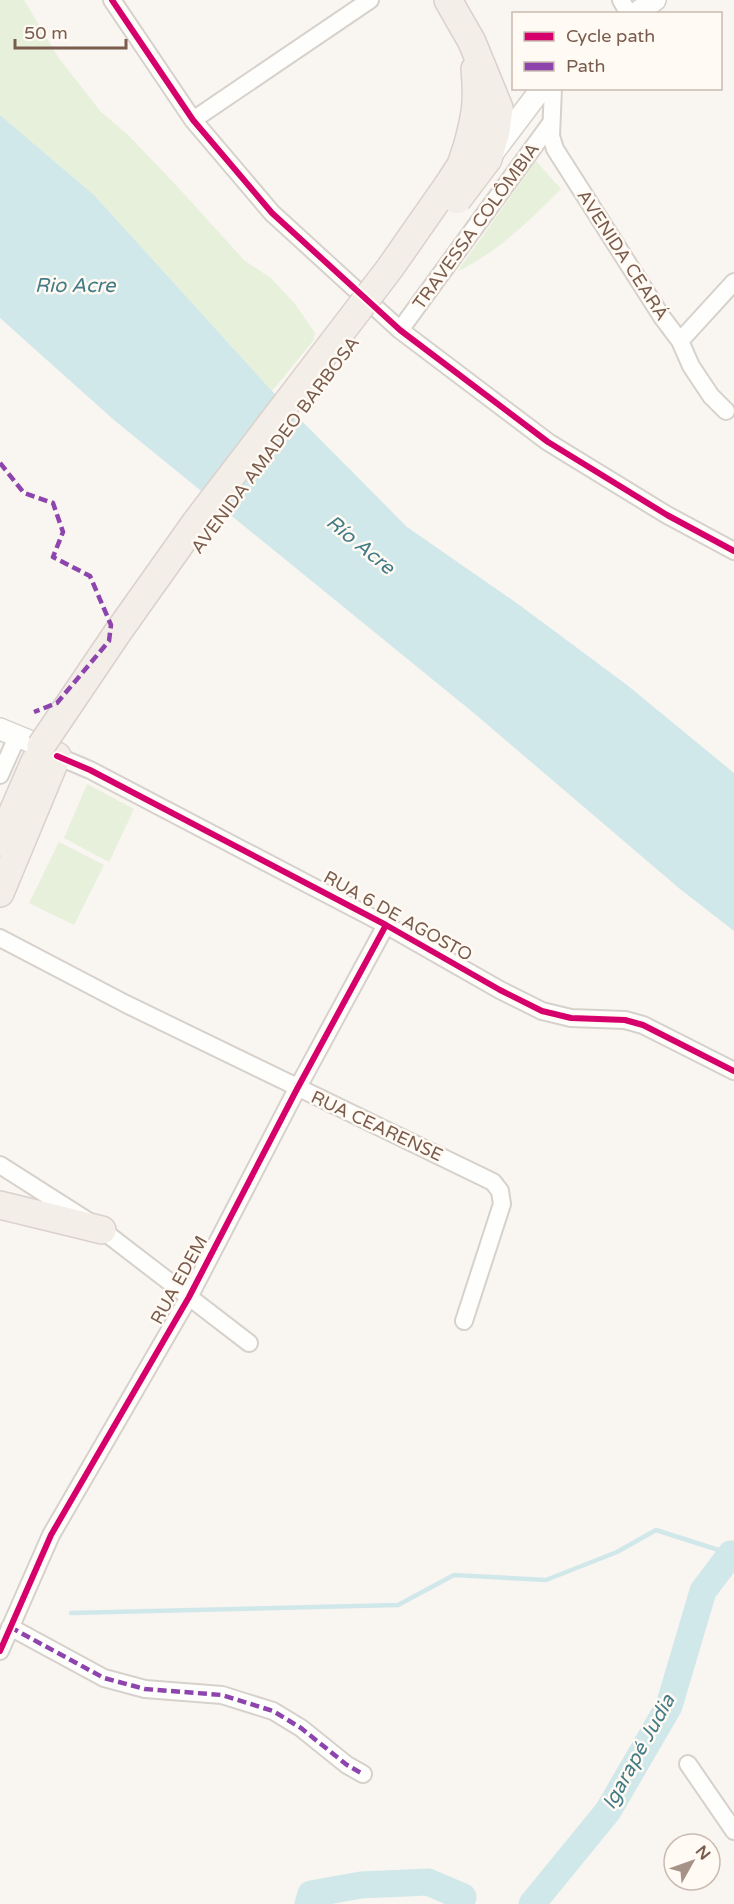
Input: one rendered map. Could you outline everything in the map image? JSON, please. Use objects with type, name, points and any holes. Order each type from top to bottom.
[{"type":"main road","name":"AVENIDA AMADEO BARBOSA","points":[[0,842],[29,742],[118,632],[196,522],[396,258],[461,165],[478,152],[495,131],[499,108],[472,42],[448,0]]},
{"type":"main road","name":"AVENIDA AMADEO BARBOSA","points":[[472,42],[478,96],[476,113],[478,152]]},
{"type":"main road","name":"AVENIDA AMADEO BARBOSA","points":[[2,889],[29,742]]},
{"type":"main road","points":[[0,1205],[102,1230]]},
{"type":"street","points":[[112,0],[193,120],[272,213],[400,330],[548,442],[667,515],[734,551]]},
{"type":"street","points":[[193,120],[370,0]]},
{"type":"street","points":[[638,12],[656,0]]},
{"type":"street","points":[[478,152],[540,90]]},
{"type":"street","name":"AVENIDA CEARÁ","points":[[553,90],[551,136],[555,149],[662,317],[680,341],[692,366],[711,396],[726,411]]},
{"type":"street","name":"TRAVESSA COLÔMBIA","points":[[400,330],[551,123]]},
{"type":"street","points":[[680,341],[734,282]]},
{"type":"street","points":[[0,776],[29,742]]},
{"type":"street","name":"RUA 6 DE AGOSTO","points":[[29,742],[90,770],[386,925],[500,990],[542,1011],[557,1016],[625,1020],[643,1025],[734,1071]]},
{"type":"street","name":"RUA EDEM","points":[[0,1651],[51,1534],[189,1297],[297,1089],[386,925]]},
{"type":"street","name":"RUA CEARENSE","points":[[0,938],[297,1089],[481,1174],[493,1182],[500,1191],[502,1204],[464,1321]]},
{"type":"street","points":[[0,1165],[102,1230],[249,1343]]},
{"type":"street","points":[[10,1627],[104,1678],[145,1689],[222,1695],[273,1711],[301,1728],[347,1765],[363,1774]]},
{"type":"street","points":[[688,1764],[734,1831]]},
{"type":"green space","points":[[0,0],[24,0],[58,57],[101,112],[127,134],[244,260],[272,279],[295,304],[315,333],[313,341],[272,391],[94,195],[0,115]]},
{"type":"green space","points":[[536,161],[561,189],[500,245],[457,272]]},
{"type":"green space","points":[[87,784],[134,809],[109,862],[64,838]]},
{"type":"green space","points":[[59,842],[104,865],[74,925],[29,903]]},
{"type":"water","name":"Rio Acre","points":[[0,115],[94,195],[272,391],[407,527],[518,604],[627,685],[734,773],[734,931],[680,889],[475,714],[114,420],[0,318]]},
{"type":"waterway","points":[[71,1613],[398,1605],[454,1575],[546,1580],[617,1552],[656,1530],[731,1554]]},
{"type":"waterway","name":"Igarapé Judia","points":[[532,1904],[608,1811],[669,1706],[703,1591],[731,1554],[734,1554]]},
{"type":"waterway","name":"Igarapé Judia","points":[[308,1904],[311,1894],[361,1885],[428,1882],[463,1897],[457,1904]]},
{"type":"marked path","points":[[0,463],[24,493],[53,503],[63,532],[53,557],[90,576],[111,625],[109,641],[57,703],[34,712]]},
{"type":"marked path","points":[[10,1627],[104,1678],[145,1689],[222,1695],[273,1711],[301,1728],[347,1765],[363,1774]]},
{"type":"cycle path","points":[[112,0],[193,120],[272,213],[400,330],[548,442],[667,515],[734,551]]},
{"type":"cycle path","points":[[57,756],[90,770],[386,925],[500,990],[542,1011],[571,1018],[625,1020],[643,1025],[734,1071]]},
{"type":"cycle path","points":[[0,1651],[51,1535],[189,1297],[297,1089],[386,925]]},
{"type":"water label","name":"Río Acre","points":[[360,545]]}]
